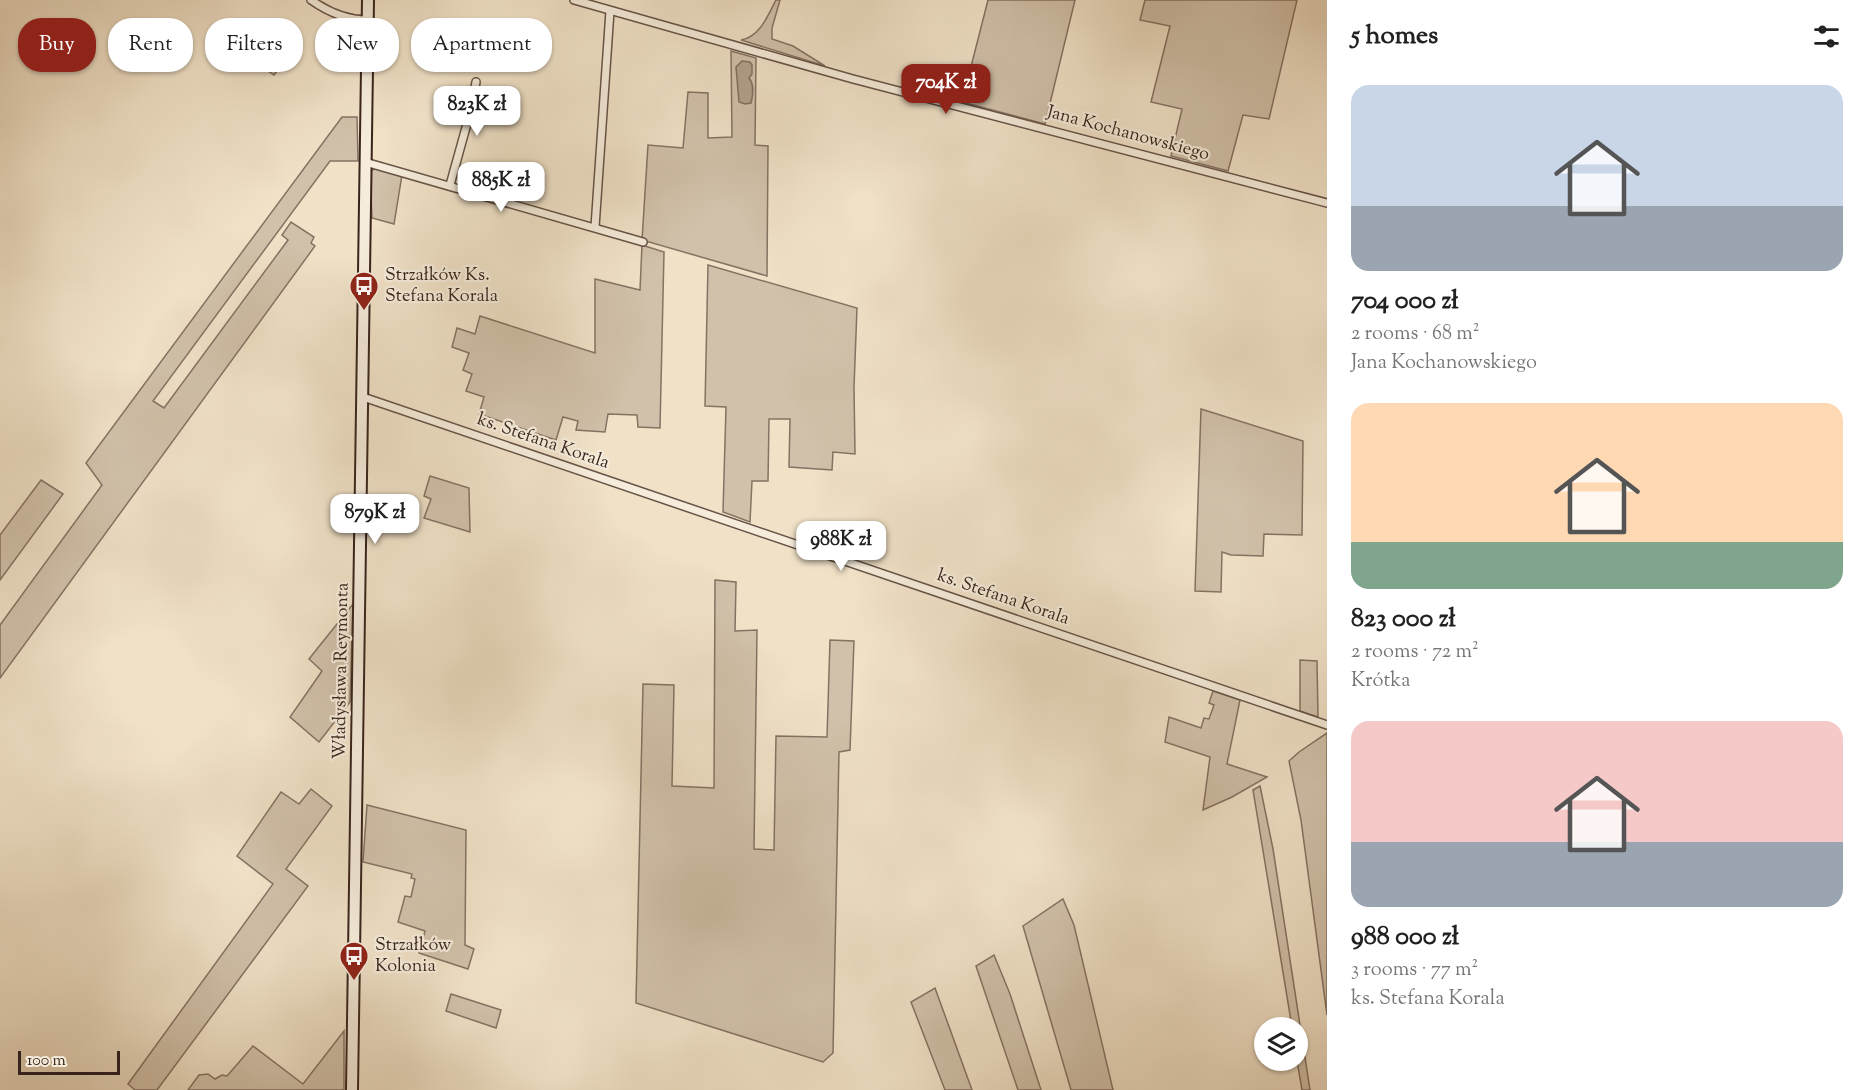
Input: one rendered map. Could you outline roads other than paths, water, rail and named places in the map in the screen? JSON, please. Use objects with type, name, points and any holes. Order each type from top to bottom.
[{"type":"street","points":[[311,0],[349,18]]},
{"type":"street","name":"Władysława Reymonta","points":[[367,18],[368,0]]},
{"type":"street","name":"Jana Kochanowskiego","points":[[574,0],[853,79],[1327,203]]},
{"type":"street","points":[[594,227],[610,11]]},
{"type":"street","name":"Władysława Reymonta","points":[[352,1090],[366,72]]},
{"type":"street","points":[[450,185],[476,82]]},
{"type":"street","points":[[365,162],[643,242]]},
{"type":"street","name":"ks. Stefana Korala","points":[[363,397],[1327,725]]},
{"type":"place","name":"Strzałków Ks. Stefana Korala","points":[[364,312]]},
{"type":"place","name":"Strzałków Kolonia","points":[[354,982]]}]
